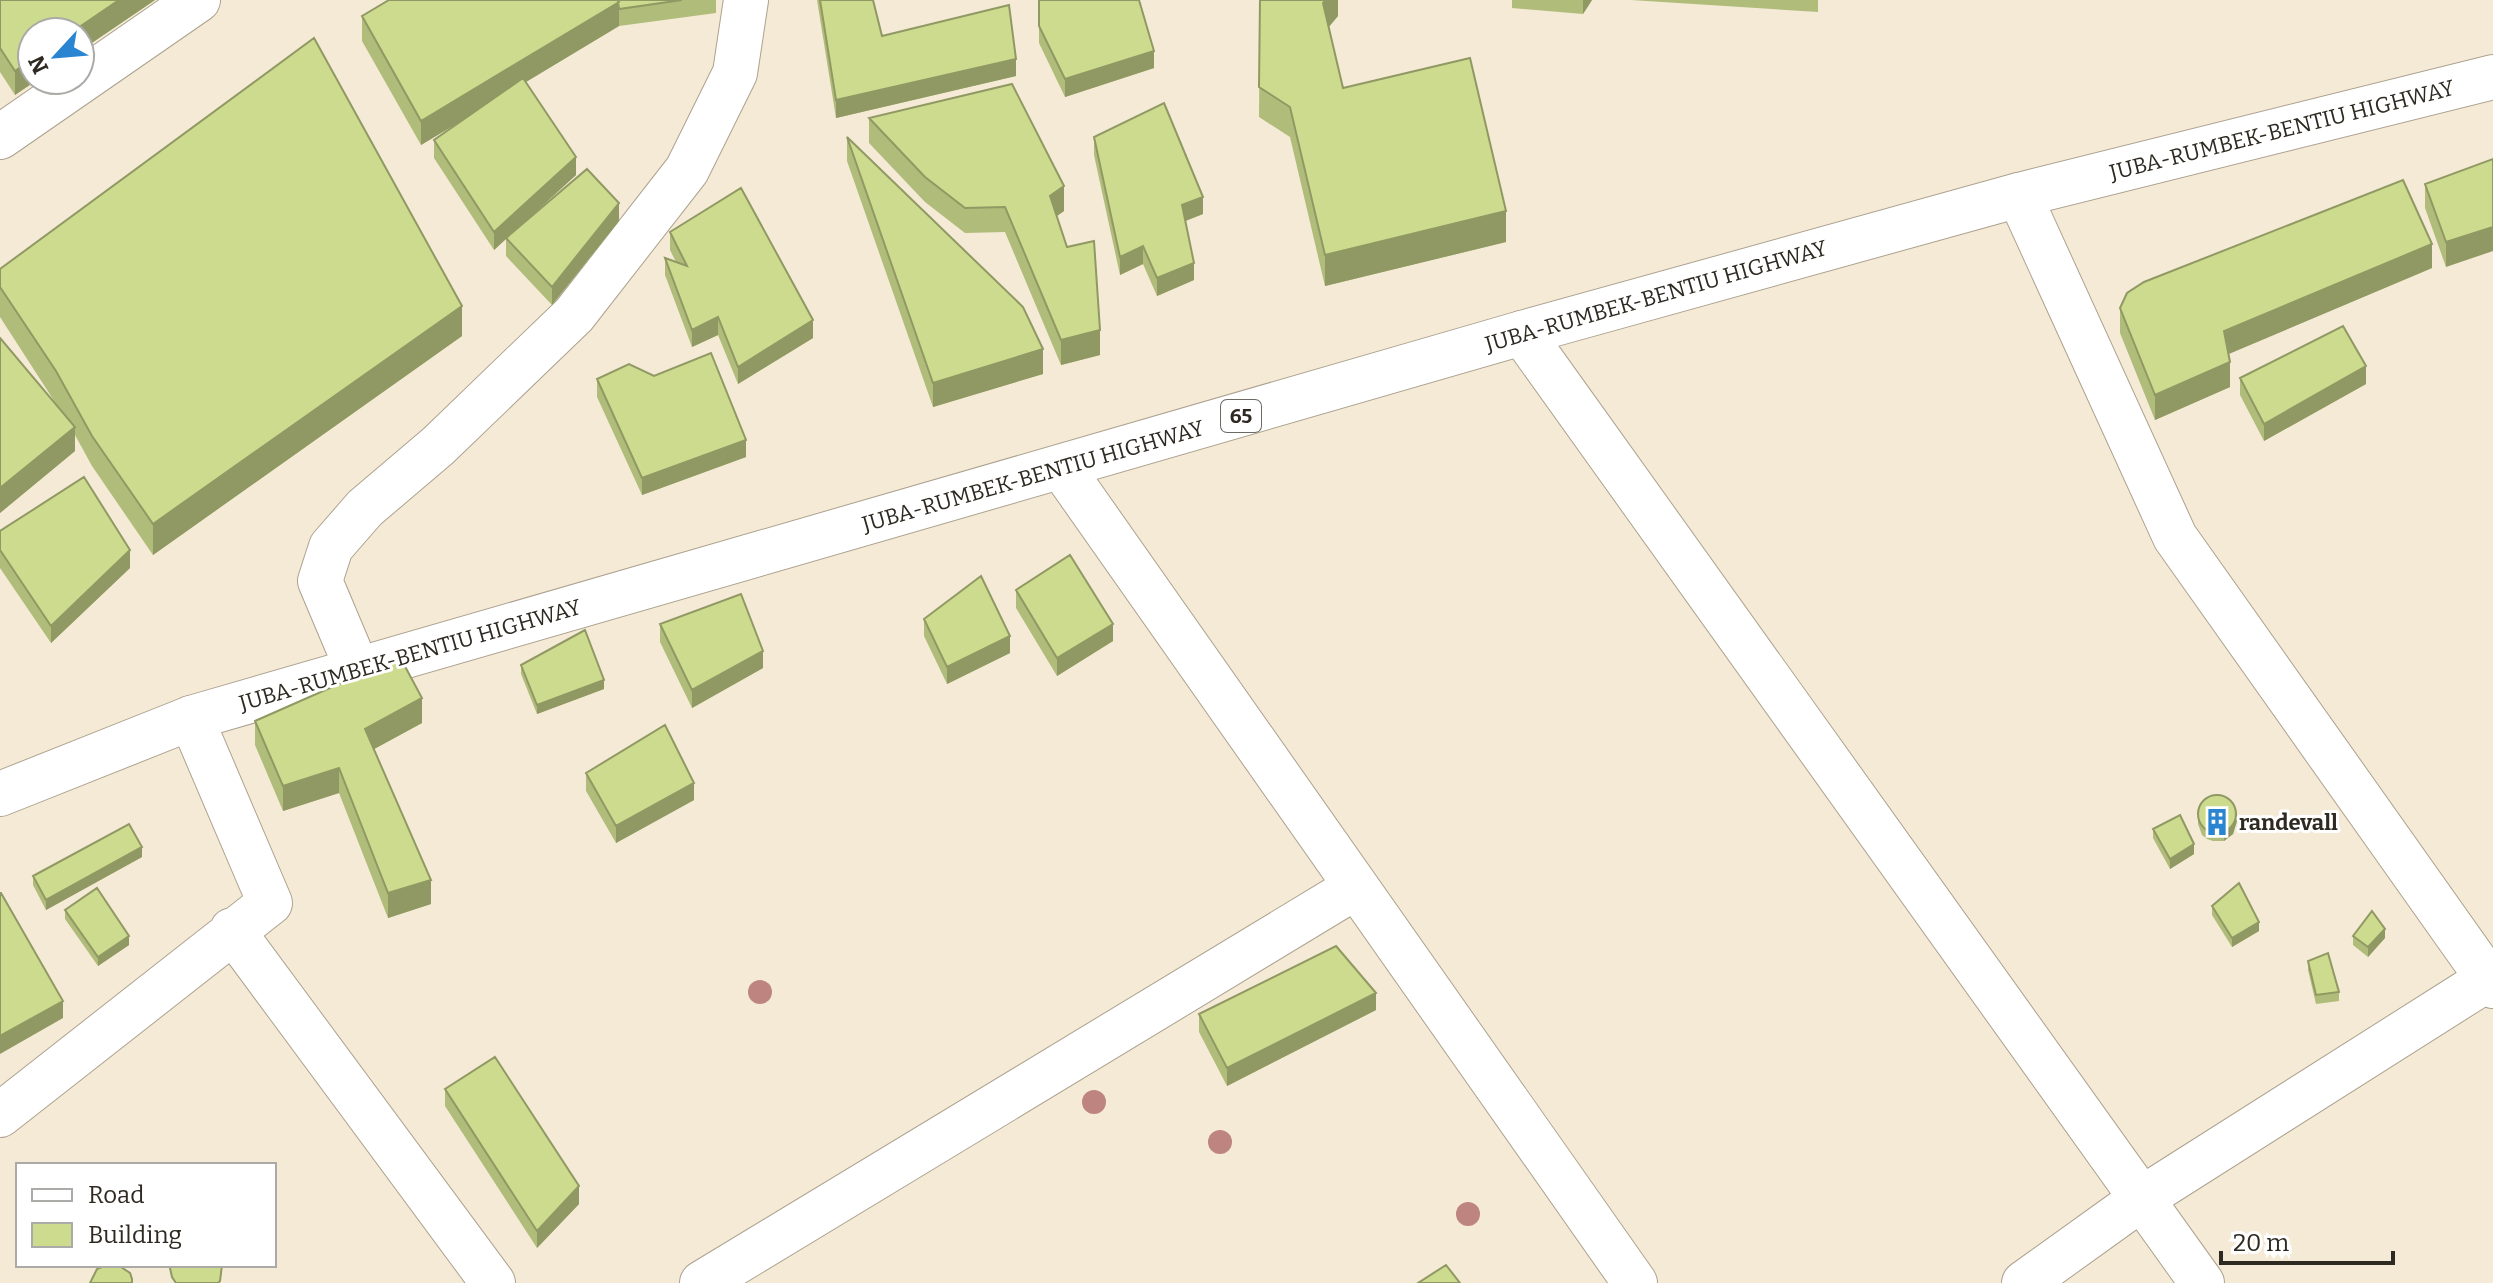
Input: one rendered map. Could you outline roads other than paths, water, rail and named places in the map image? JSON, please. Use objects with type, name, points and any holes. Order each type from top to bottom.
[{"type":"street","points":[[0,137],[198,0]]},
{"type":"street","points":[[358,671],[320,581],[331,547],[365,508],[438,446],[574,315],[687,170],[735,73],[746,0]]},
{"type":"street","name":"JUBA-RUMBEK-BENTIU HIGHWAY","points":[[0,794],[191,718],[1522,333],[2019,195],[2493,77]]},
{"type":"street","points":[[2019,195],[2175,537],[2490,982],[2141,1199],[2024,1283]]},
{"type":"street","points":[[1522,333],[2202,1283]]},
{"type":"street","points":[[1062,468],[1635,1283]]},
{"type":"street","points":[[0,1115],[270,903],[191,718]]},
{"type":"street","points":[[702,1283],[1356,887]]},
{"type":"street","points":[[232,930],[493,1283]]},
{"type":"place","name":"randevall","points":[[2217,822]]}]
